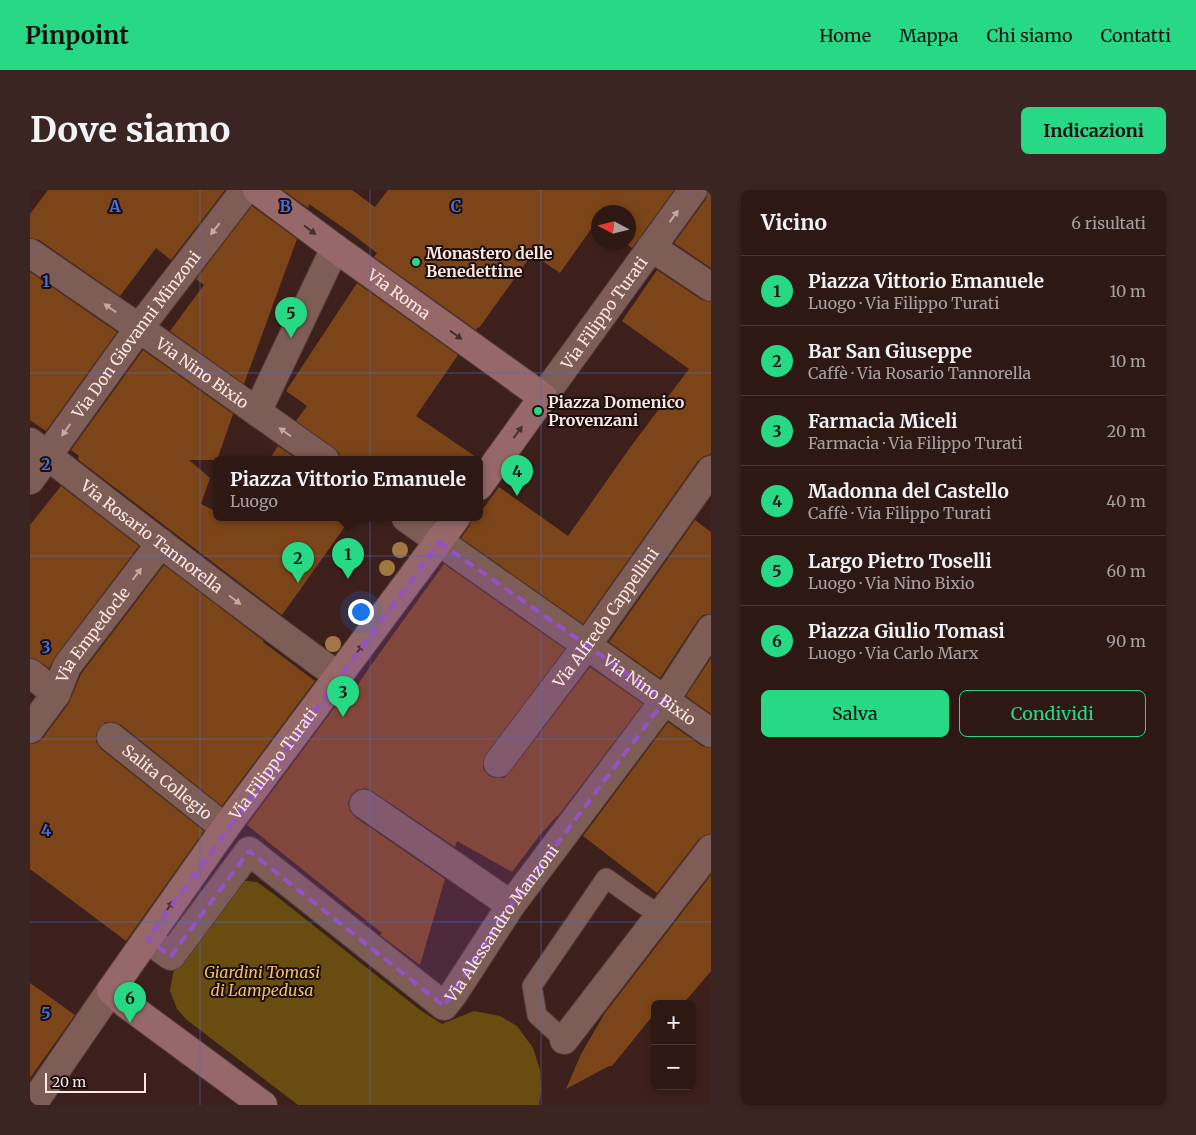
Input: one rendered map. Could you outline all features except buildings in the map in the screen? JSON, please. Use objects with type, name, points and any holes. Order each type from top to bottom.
[{"type":"main road","name":"Via Roma","points":[[257,190],[543,397]]},
{"type":"main road","name":"Via Filippo Turati","points":[[483,480],[543,397]]},
{"type":"main road","name":"Via Filippo Turati","points":[[111,990],[225,828],[454,521]]},
{"type":"main road","points":[[111,990],[126,1004],[263,1105]]},
{"type":"street","name":"Via Don Giovanni Minzoni","points":[[30,480],[39,449],[139,328],[245,190]]},
{"type":"street","name":"Via Filippo Turati","points":[[543,397],[693,190]]},
{"type":"street","points":[[651,247],[711,287]]},
{"type":"street","points":[[257,412],[335,248]]},
{"type":"street","name":"Via Nino Bixio","points":[[30,253],[319,456]]},
{"type":"street","name":"Via Rosario Tannorella","points":[[39,449],[273,629],[338,676]]},
{"type":"street","name":"Via Alfredo Cappellini","points":[[498,763],[587,645],[711,470]]},
{"type":"street","name":"Via Nino Bixio","points":[[410,521],[711,733]]},
{"type":"street","name":"Via Empedocle","points":[[30,729],[56,694],[67,666],[161,543]]},
{"type":"street","name":"Via Alessandro Manzoni","points":[[147,939],[171,956],[249,851],[444,1006],[511,905],[664,700],[711,629]]},
{"type":"street","points":[[30,673],[56,694]]},
{"type":"street","name":"Salita Collegio","points":[[111,737],[225,828]]},
{"type":"street","points":[[364,804],[511,905]]},
{"type":"street","points":[[564,1040],[711,849]]},
{"type":"street","points":[[39,1098],[111,990]]},
{"type":"lane","points":[[564,1040],[537,1014],[532,986],[606,878],[661,915]]},
{"type":"highlighted area","points":[[439,542],[665,700],[511,905],[444,1006],[249,851],[171,956],[147,939]]},
{"type":"green space","name":"Giardini Tomasi di Lampedusa","points":[[237,880],[257,882],[420,1010],[442,1024],[474,1011],[500,1016],[517,1026],[533,1048],[540,1070],[541,1091],[539,1105],[298,1105],[187,1020],[177,1009],[170,991],[173,973],[183,952]]},
{"type":"place","name":"Monastero delle Benedettine","points":[[416,262]]},
{"type":"place","name":"Largo Pietro Toselli","points":[[291,338]]},
{"type":"place","name":"Piazza Domenico Provenzani","points":[[538,411]]},
{"type":"place","name":"Madonna del Castello","points":[[517,496]]},
{"type":"place","name":"Piazza Vittorio Emanuele","points":[[348,579]]},
{"type":"place","name":"Bar San Giuseppe","points":[[298,583]]},
{"type":"place","name":"Farmacia Miceli","points":[[343,717]]},
{"type":"place","name":"Piazza Giulio Tomasi","points":[[130,1023]]}]
